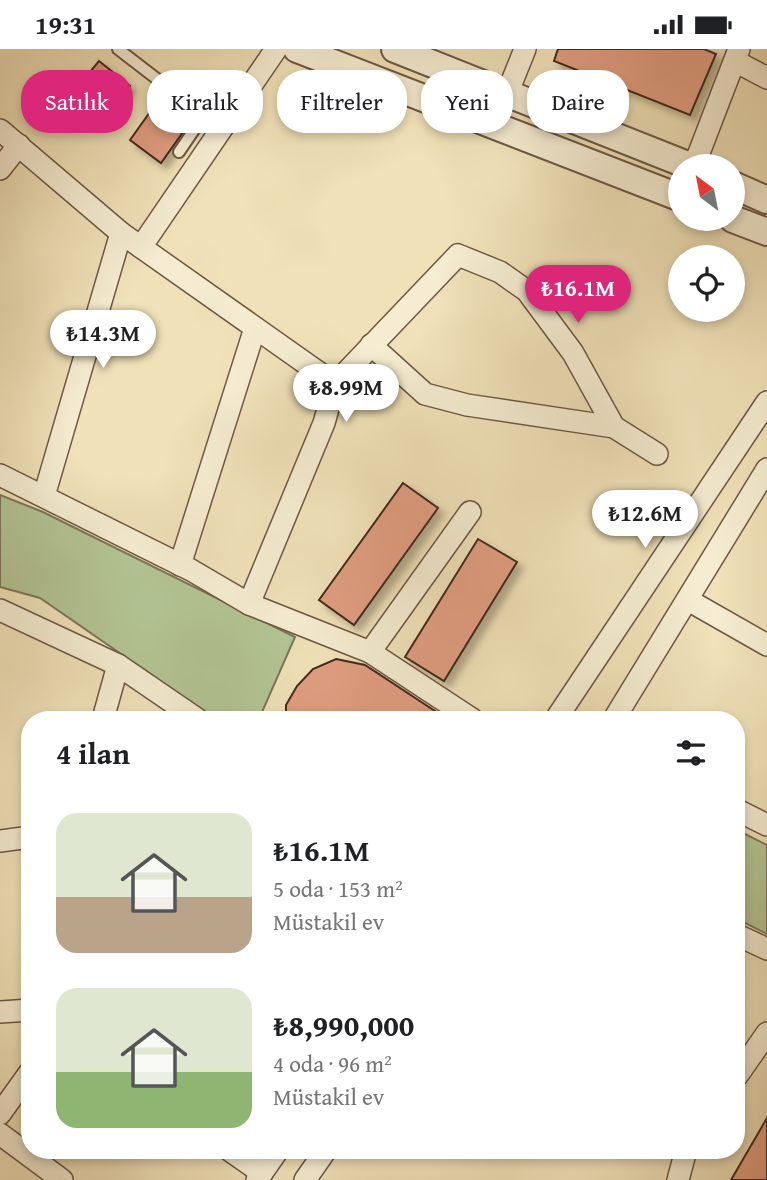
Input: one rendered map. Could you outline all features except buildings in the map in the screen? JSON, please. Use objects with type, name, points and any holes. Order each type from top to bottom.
[{"type":"street","points":[[141,247],[276,49]]},
{"type":"street","points":[[297,49],[668,193]]},
{"type":"street","points":[[395,49],[446,70]]},
{"type":"street","points":[[513,80],[525,49]]},
{"type":"street","points":[[697,154],[737,55],[767,78]]},
{"type":"street","points":[[513,97],[668,157]]},
{"type":"street","points":[[0,130],[121,233],[335,384]]},
{"type":"street","points":[[0,169],[19,145]]},
{"type":"street","points":[[746,191],[767,200]]},
{"type":"street","points":[[746,225],[765,233]]},
{"type":"street","points":[[44,496],[121,233]]},
{"type":"street","points":[[249,604],[324,423],[335,384],[458,255],[500,272],[527,291],[573,353],[614,427]]},
{"type":"street","points":[[180,565],[255,328]]},
{"type":"street","points":[[371,345],[425,394],[467,405],[614,427],[657,454]]},
{"type":"street","points":[[561,711],[767,403]]},
{"type":"street","points":[[619,711],[767,469]]},
{"type":"street","points":[[0,475],[180,565],[249,604],[370,652],[460,711]]},
{"type":"street","points":[[370,652],[470,512]]},
{"type":"street","points":[[688,600],[767,645]]},
{"type":"street","points":[[0,610],[118,665],[185,711]]},
{"type":"street","points":[[105,711],[118,665]]},
{"type":"street","points":[[745,814],[767,825]]},
{"type":"street","points":[[0,841],[21,838]]},
{"type":"street","points":[[745,939],[767,949]]},
{"type":"street","points":[[0,1012],[21,1011]]},
{"type":"street","points":[[745,1065],[767,1033]]},
{"type":"street","points":[[0,1114],[21,1085]]},
{"type":"street","points":[[0,1134],[21,1150]]},
{"type":"street","points":[[34,1159],[62,1180]]},
{"type":"street","points":[[239,1159],[260,1177],[272,1159]]},
{"type":"street","points":[[305,1180],[320,1159]]},
{"type":"street","points":[[678,1180],[684,1159]]},
{"type":"lane","points":[[118,49],[192,106],[196,127],[178,152]]},
{"type":"green space","points":[[0,495],[43,512],[295,637],[263,711],[203,711],[40,598],[0,587]]},
{"type":"green space","points":[[745,834],[767,845],[767,934],[745,923]]}]
